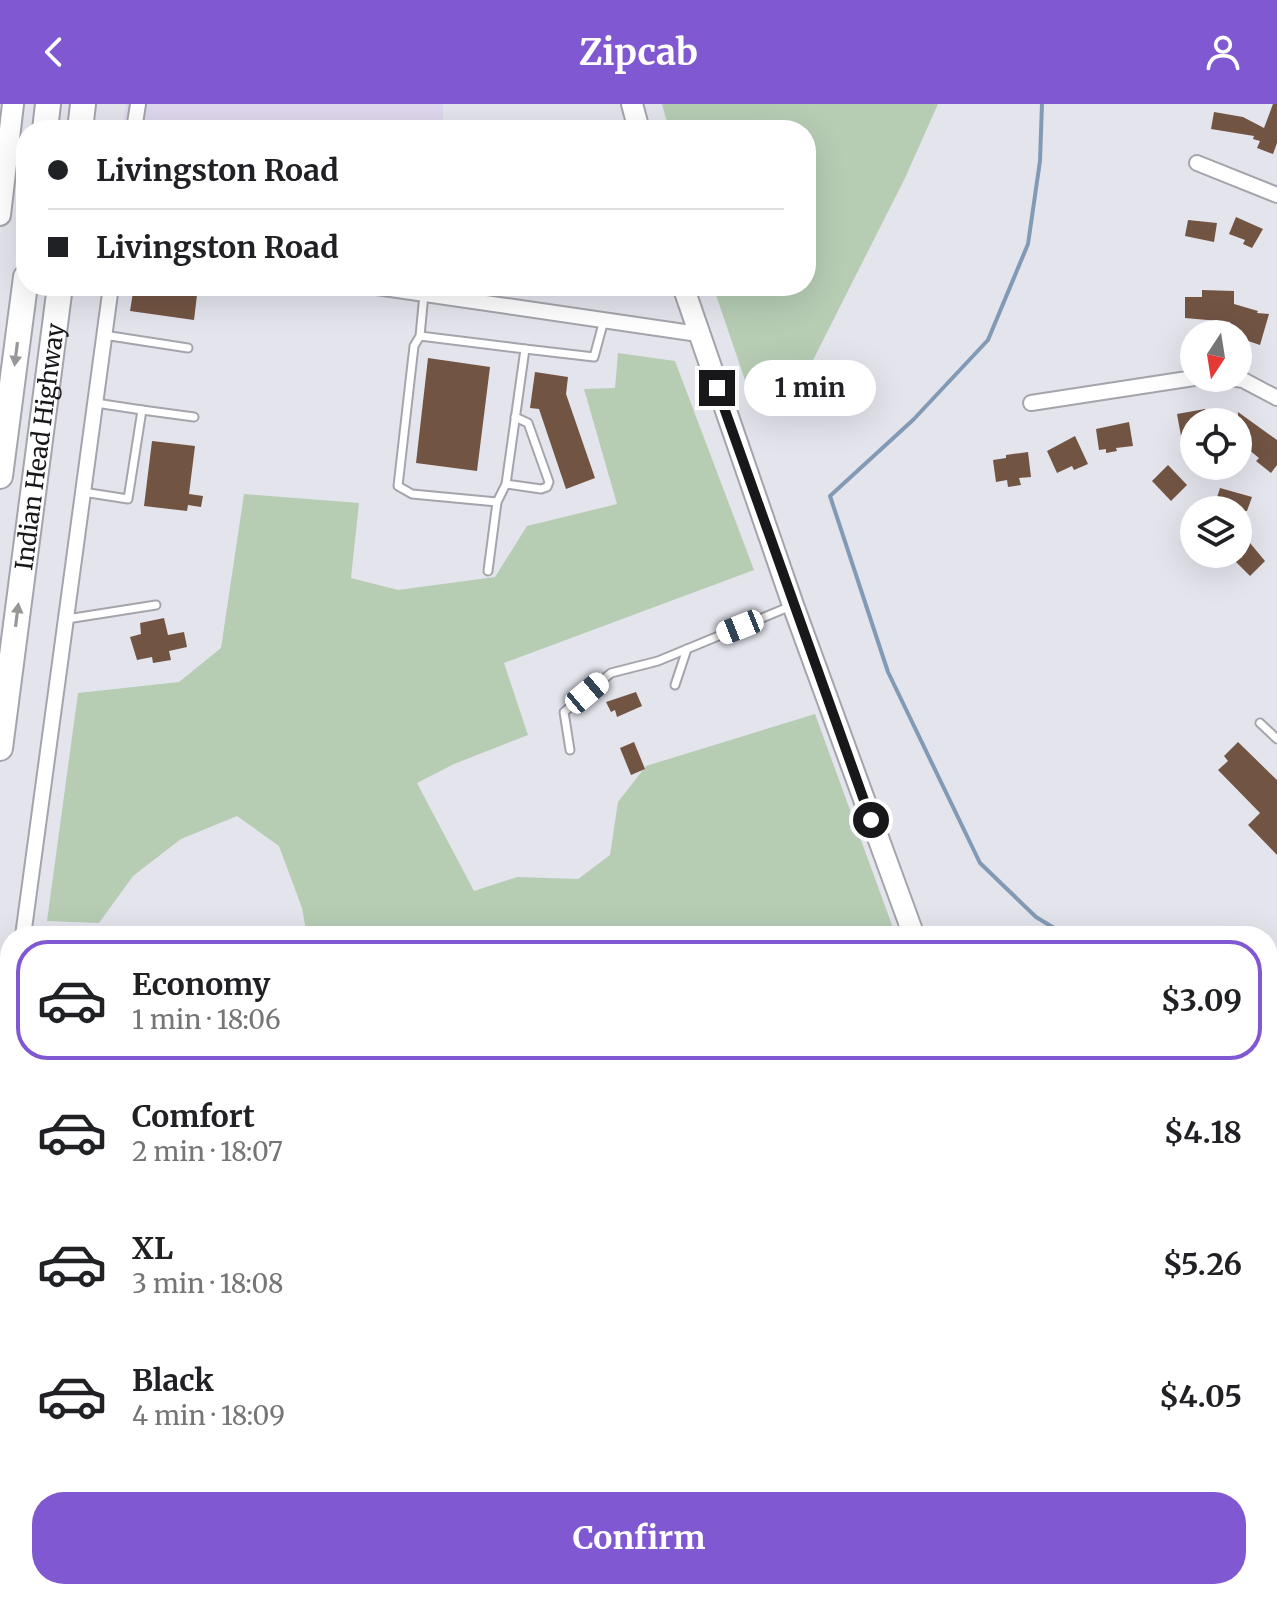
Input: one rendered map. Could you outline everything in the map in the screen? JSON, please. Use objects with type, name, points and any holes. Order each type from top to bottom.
[{"type":"highway","name":"Indian Head Highway","points":[[0,476],[24,296]]},
{"type":"highway","name":"Indian Head Highway","points":[[0,748],[59,296]]},
{"type":"main road","points":[[0,215],[13,104]]},
{"type":"main road","points":[[686,296],[793,605],[910,926]]},
{"type":"street","points":[[1197,163],[1277,195]]},
{"type":"street","points":[[24,926],[110,296]]},
{"type":"street","points":[[438,296],[698,334]]},
{"type":"street","points":[[1031,403],[1180,380]]},
{"type":"street","points":[[1252,385],[1277,398]]},
{"type":"lane","points":[[424,296],[420,336],[414,346],[398,486],[412,494],[497,502]]},
{"type":"lane","points":[[420,336],[594,357],[604,320]]},
{"type":"lane","points":[[104,335],[188,348]]},
{"type":"lane","points":[[488,571],[497,502],[506,484],[525,349]]},
{"type":"lane","points":[[95,403],[194,417]]},
{"type":"lane","points":[[83,492],[128,499],[142,410]]},
{"type":"lane","points":[[506,484],[541,489],[547,487],[549,482],[528,423],[515,417]]},
{"type":"lane","points":[[64,620],[156,605]]},
{"type":"lane","points":[[570,750],[564,712],[611,673],[658,661],[793,605]]},
{"type":"lane","points":[[675,685],[687,649]]},
{"type":"lane","points":[[1260,723],[1277,739]]},
{"type":"shaded area","points":[[126,104],[443,104],[443,120],[124,120]]},
{"type":"green space","points":[[662,104],[938,104],[905,178],[805,376],[750,395],[716,296],[816,296],[816,120],[666,120]]},
{"type":"green space","points":[[618,353],[675,361],[754,570],[504,663],[528,735],[454,764],[417,783],[474,891],[517,877],[578,879],[610,855],[618,802],[646,766],[815,714],[892,926],[305,926],[302,908],[279,846],[237,816],[181,839],[133,876],[99,923],[47,921],[78,693],[179,682],[221,648],[244,494],[359,503],[351,578],[398,590],[495,577],[527,526],[617,504],[584,389],[615,388]]},
{"type":"building","points":[[1273,104],[1277,104],[1277,143],[1273,154],[1257,148],[1260,141],[1253,139],[1254,136],[1211,129],[1214,112],[1243,117],[1264,128]]},
{"type":"building","points":[[1236,217],[1263,229],[1252,248],[1243,244],[1245,240],[1229,234]]},
{"type":"building","points":[[1188,220],[1217,223],[1214,242],[1185,236]]},
{"type":"building","points":[[1202,290],[1234,291],[1234,304],[1269,314],[1260,345],[1252,342],[1252,320],[1185,318],[1185,297],[1202,297]]},
{"type":"building","points":[[132,296],[197,296],[194,320],[130,311]]},
{"type":"building","points":[[428,358],[490,367],[477,471],[416,463]]},
{"type":"building","points":[[535,372],[568,377],[566,394],[595,478],[566,489],[539,409],[530,408]]},
{"type":"building","points":[[1129,422],[1133,446],[1106,453],[1106,449],[1099,450],[1096,429]]},
{"type":"building","points":[[1252,422],[1277,440],[1277,465],[1271,473],[1256,461],[1259,458],[1252,452]]},
{"type":"building","points":[[1075,436],[1088,464],[1074,470],[1072,466],[1057,473],[1047,451]]},
{"type":"building","points":[[152,441],[195,446],[189,494],[203,496],[201,507],[188,505],[187,511],[144,506]]},
{"type":"building","points":[[1028,452],[1031,477],[1019,478],[1021,485],[1008,487],[1007,480],[996,482],[993,460]]},
{"type":"building","points":[[1168,465],[1187,485],[1171,501],[1152,481]]},
{"type":"building","points":[[1220,488],[1248,496],[1217,496]]},
{"type":"building","points":[[1252,545],[1265,561],[1250,576],[1242,568],[1252,568]]},
{"type":"building","points":[[164,618],[168,635],[184,632],[187,647],[169,651],[171,660],[153,663],[152,657],[137,660],[130,637],[141,634],[140,623]]},
{"type":"building","points":[[636,692],[642,706],[617,717],[615,710],[611,712],[606,702]]},
{"type":"building","points":[[634,742],[645,769],[631,775],[620,748]]},
{"type":"building","points":[[1238,742],[1277,780],[1277,855],[1248,825],[1260,813],[1218,770],[1228,761],[1224,756]]},
{"type":"waterway","points":[[1042,104],[1040,161],[1028,244],[988,340],[913,420],[830,496],[888,672],[980,863],[1036,917],[1051,926]]},
{"type":"route","points":[[717,388],[871,820]]}]
